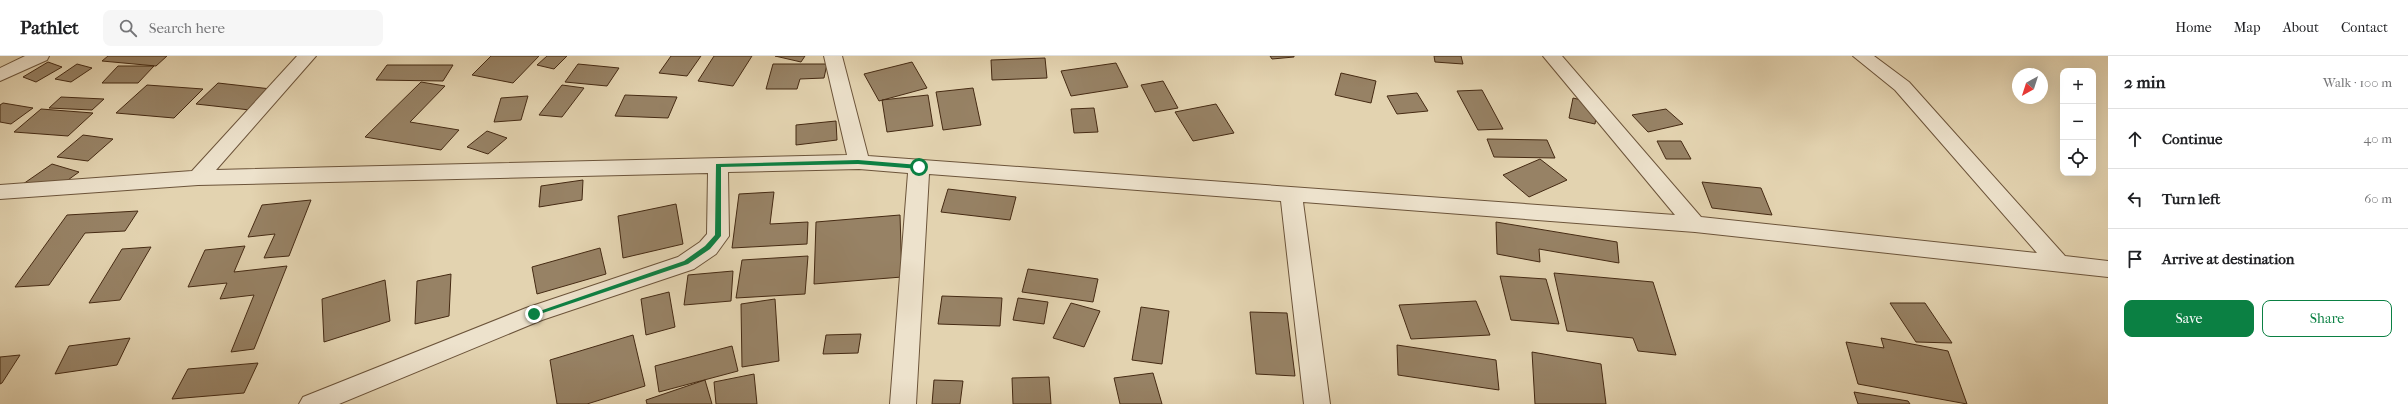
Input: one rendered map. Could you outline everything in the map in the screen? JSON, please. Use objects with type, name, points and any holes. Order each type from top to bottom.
[{"type":"street","points":[[0,75],[40,56]]},
{"type":"street","points":[[198,178],[307,56]]},
{"type":"street","points":[[832,56],[858,162]]},
{"type":"street","points":[[1552,56],[1695,224]]},
{"type":"street","points":[[1862,56],[1902,86],[2060,265]]},
{"type":"street","points":[[0,192],[198,178],[858,162],[1695,224],[2060,265],[2108,269]]},
{"type":"street","points":[[312,404],[534,314],[686,263],[708,248],[718,236],[718,165]]},
{"type":"street","points":[[903,404],[919,167]]},
{"type":"street","points":[[1291,194],[1317,404]]},
{"type":"building","points":[[108,56],[167,56],[156,66],[102,61]]},
{"type":"building","points":[[491,56],[539,56],[513,83],[472,75]]},
{"type":"building","points":[[547,56],[567,56],[554,69],[537,65]]},
{"type":"building","points":[[671,56],[701,56],[687,76],[659,73]]},
{"type":"building","points":[[714,56],[752,56],[733,86],[698,81]]},
{"type":"building","points":[[775,56],[805,56],[801,62]]},
{"type":"building","points":[[1270,56],[1294,56],[1294,57],[1272,59]]},
{"type":"building","points":[[1434,56],[1461,56],[1463,64],[1435,62]]},
{"type":"building","points":[[1045,58],[1047,78],[992,80],[991,60]]},
{"type":"building","points":[[48,62],[62,67],[36,82],[23,77]]},
{"type":"building","points":[[912,62],[927,88],[879,101],[864,74]]},
{"type":"building","points":[[1116,63],[1128,87],[1071,96],[1061,71]]},
{"type":"building","points":[[77,64],[92,68],[71,82],[55,79]]},
{"type":"building","points":[[578,64],[619,68],[607,86],[565,82]]},
{"type":"building","points":[[773,64],[827,64],[824,78],[800,79],[797,89],[766,89]]},
{"type":"building","points":[[387,65],[453,65],[443,81],[376,80]]},
{"type":"building","points":[[118,66],[154,66],[138,83],[102,83]]},
{"type":"building","points":[[1341,73],[1376,81],[1371,103],[1335,95]]},
{"type":"building","points":[[1163,81],[1178,108],[1155,112],[1141,85]]},
{"type":"building","points":[[421,82],[445,86],[410,122],[459,130],[441,150],[365,137]]},
{"type":"building","points":[[218,83],[271,89],[250,110],[196,104]]},
{"type":"building","points":[[147,85],[203,89],[174,118],[116,113]]},
{"type":"building","points":[[562,85],[584,88],[562,117],[539,115]]},
{"type":"building","points":[[973,88],[981,125],[943,130],[936,92]]},
{"type":"building","points":[[1482,90],[1503,129],[1478,130],[1457,91]]},
{"type":"building","points":[[1417,93],[1428,111],[1397,114],[1387,96]]},
{"type":"building","points":[[625,95],[677,97],[668,118],[615,116]]},
{"type":"building","points":[[928,95],[933,126],[887,132],[882,100]]},
{"type":"building","points":[[528,96],[521,120],[494,122],[501,98]]},
{"type":"building","points":[[61,97],[104,99],[92,110],[49,108]]},
{"type":"building","points":[[1573,98],[1598,104],[1595,124],[1569,118]]},
{"type":"building","points":[[3,103],[33,108],[11,124],[0,122],[0,105]]},
{"type":"building","points":[[1216,104],[1234,133],[1193,141],[1175,112]]},
{"type":"building","points":[[1094,108],[1098,132],[1074,133],[1071,109]]},
{"type":"building","points":[[41,109],[93,113],[68,136],[14,132]]},
{"type":"building","points":[[1666,109],[1683,124],[1648,132],[1632,115]]},
{"type":"building","points":[[836,121],[837,140],[796,145],[796,125]]},
{"type":"building","points":[[487,131],[507,138],[488,154],[467,147]]},
{"type":"building","points":[[83,135],[113,139],[88,161],[57,157]]},
{"type":"building","points":[[1487,139],[1547,140],[1555,158],[1494,157]]},
{"type":"building","points":[[1657,141],[1681,141],[1691,159],[1666,159]]},
{"type":"building","points":[[1540,159],[1567,180],[1529,197],[1503,175]]},
{"type":"building","points":[[52,164],[79,172],[50,193],[23,184]]},
{"type":"building","points":[[583,180],[582,200],[539,207],[541,186]]},
{"type":"building","points":[[1702,182],[1761,188],[1772,215],[1712,208]]},
{"type":"building","points":[[948,189],[1016,197],[1010,220],[941,212]]},
{"type":"building","points":[[774,192],[770,224],[808,222],[807,244],[732,248],[739,194]]},
{"type":"building","points":[[311,200],[289,256],[264,258],[275,234],[248,237],[262,205]]},
{"type":"building","points":[[676,204],[683,244],[623,258],[618,216]]},
{"type":"building","points":[[138,211],[125,231],[85,233],[49,285],[15,287],[67,215]]},
{"type":"building","points":[[900,215],[902,277],[814,284],[816,222]]},
{"type":"building","points":[[1496,222],[1617,242],[1619,263],[1539,249],[1540,262],[1497,254]]},
{"type":"building","points":[[245,246],[234,272],[287,266],[254,349],[231,352],[254,295],[220,299],[227,283],[188,287],[205,250]]},
{"type":"building","points":[[151,247],[120,300],[89,303],[122,249]]},
{"type":"building","points":[[600,248],[606,274],[537,294],[532,267]]},
{"type":"building","points":[[808,256],[805,294],[736,298],[742,260]]},
{"type":"building","points":[[1028,269],[1098,279],[1093,302],[1022,292]]},
{"type":"building","points":[[733,271],[731,301],[684,305],[688,275]]},
{"type":"building","points":[[1554,273],[1653,282],[1676,355],[1638,351],[1633,338],[1567,331]]},
{"type":"building","points":[[451,274],[449,316],[415,324],[417,281]]},
{"type":"building","points":[[1500,276],[1546,279],[1559,324],[1511,320]]},
{"type":"building","points":[[385,280],[390,321],[324,342],[322,299]]},
{"type":"building","points":[[669,292],[675,327],[646,335],[641,299]]},
{"type":"building","points":[[942,296],[1002,298],[1000,326],[938,324]]},
{"type":"building","points":[[1018,298],[1048,302],[1044,324],[1013,320]]},
{"type":"building","points":[[775,299],[779,361],[742,367],[741,304]]},
{"type":"building","points":[[1476,301],[1490,335],[1411,339],[1399,305]]},
{"type":"building","points":[[1071,303],[1100,311],[1084,347],[1053,338]]},
{"type":"building","points":[[1890,303],[1925,303],[1952,343],[1916,342]]},
{"type":"building","points":[[1141,307],[1169,311],[1162,364],[1132,360]]},
{"type":"building","points":[[1250,312],[1287,313],[1295,376],[1256,374]]},
{"type":"building","points":[[861,334],[858,353],[823,354],[826,335]]},
{"type":"building","points":[[633,335],[645,386],[587,404],[557,404],[550,360]]},
{"type":"building","points":[[130,338],[117,365],[55,374],[69,346]]},
{"type":"building","points":[[1881,338],[1948,351],[1967,404],[1858,384],[1846,342],[1884,348]]},
{"type":"building","points":[[1397,345],[1496,360],[1499,390],[1398,375]]},
{"type":"building","points":[[732,346],[738,371],[659,392],[655,366]]},
{"type":"building","points":[[1532,352],[1601,364],[1606,404],[1535,404]]},
{"type":"building","points":[[20,355],[2,383],[0,384],[0,357]]},
{"type":"building","points":[[258,363],[244,393],[172,399],[188,369]]},
{"type":"building","points":[[1153,373],[1162,404],[1120,404],[1114,378]]},
{"type":"building","points":[[754,374],[757,404],[716,404],[714,382]]},
{"type":"building","points":[[1049,377],[1051,404],[1013,404],[1012,378]]},
{"type":"building","points":[[705,380],[712,404],[647,404],[646,400]]},
{"type":"building","points":[[934,380],[963,381],[960,404],[932,404]]},
{"type":"building","points":[[1854,392],[1908,401],[1910,404],[1858,404]]},
{"type":"route","points":[[534,314],[686,263],[708,248],[718,236],[718,165],[858,162],[919,167]]}]
